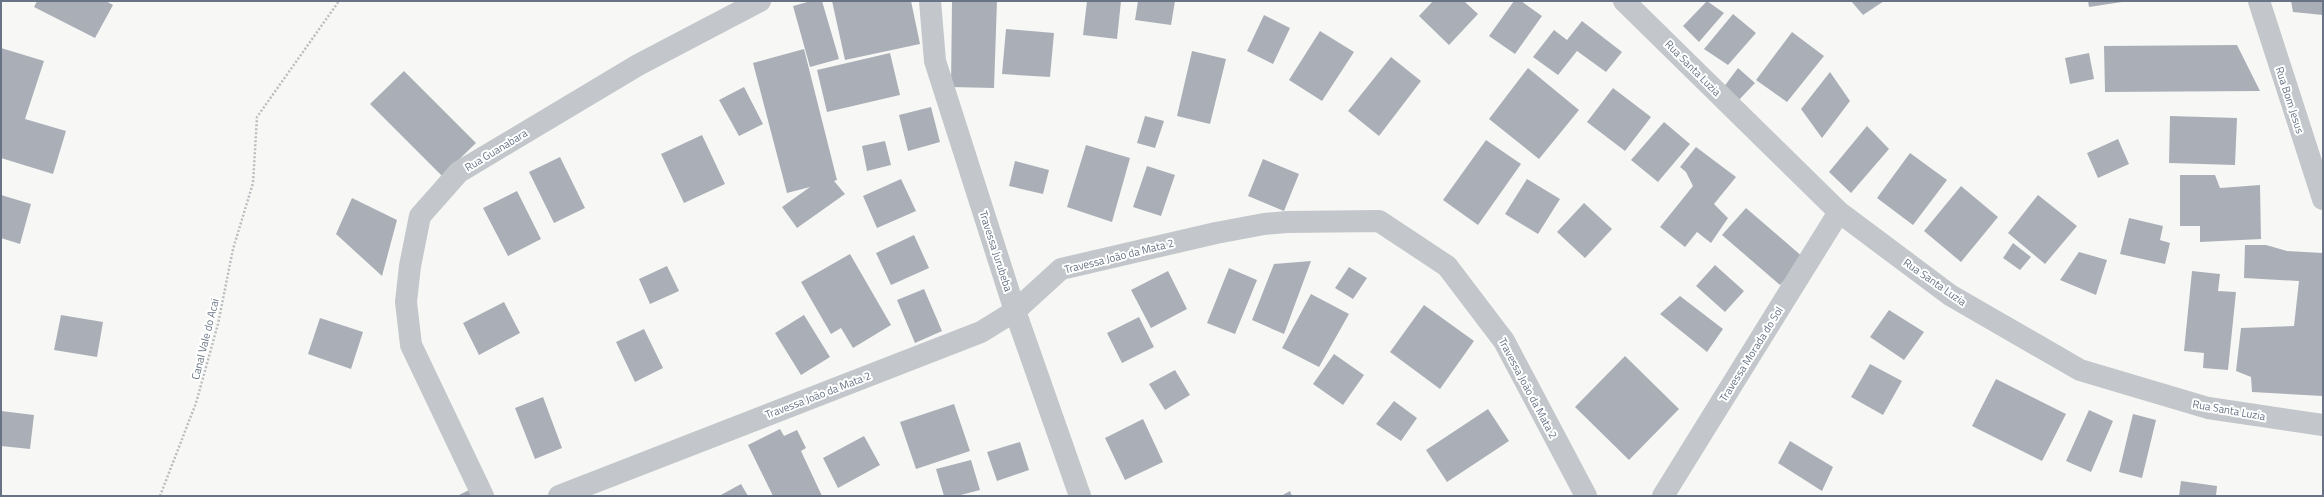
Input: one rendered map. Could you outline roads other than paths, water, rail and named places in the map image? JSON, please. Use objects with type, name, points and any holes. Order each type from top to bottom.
[{"type":"street","name":"Rua Guanabara","points":[[483,496],[411,345],[406,302],[410,266],[420,216],[458,172],[638,65],[760,1]]},
{"type":"street","name":"Travessa Jurubeba","points":[[930,1],[935,61],[1015,311],[1080,496]]},
{"type":"street","name":"Rua Santa Luzia","points":[[1624,1],[1839,212],[1950,295],[2080,370],[2208,408],[2323,425]]},
{"type":"street","name":"Rua Bom Jesus","points":[[2258,1],[2323,199]]},
{"type":"street","name":"Travessa Morada do Sol","points":[[1663,496],[1839,212]]},
{"type":"street","name":"Travessa João da Mata 2","points":[[559,496],[981,332],[1015,311],[1061,269],[1216,233],[1264,224],[1287,222],[1379,221],[1447,266],[1504,341],[1586,496]]}]
